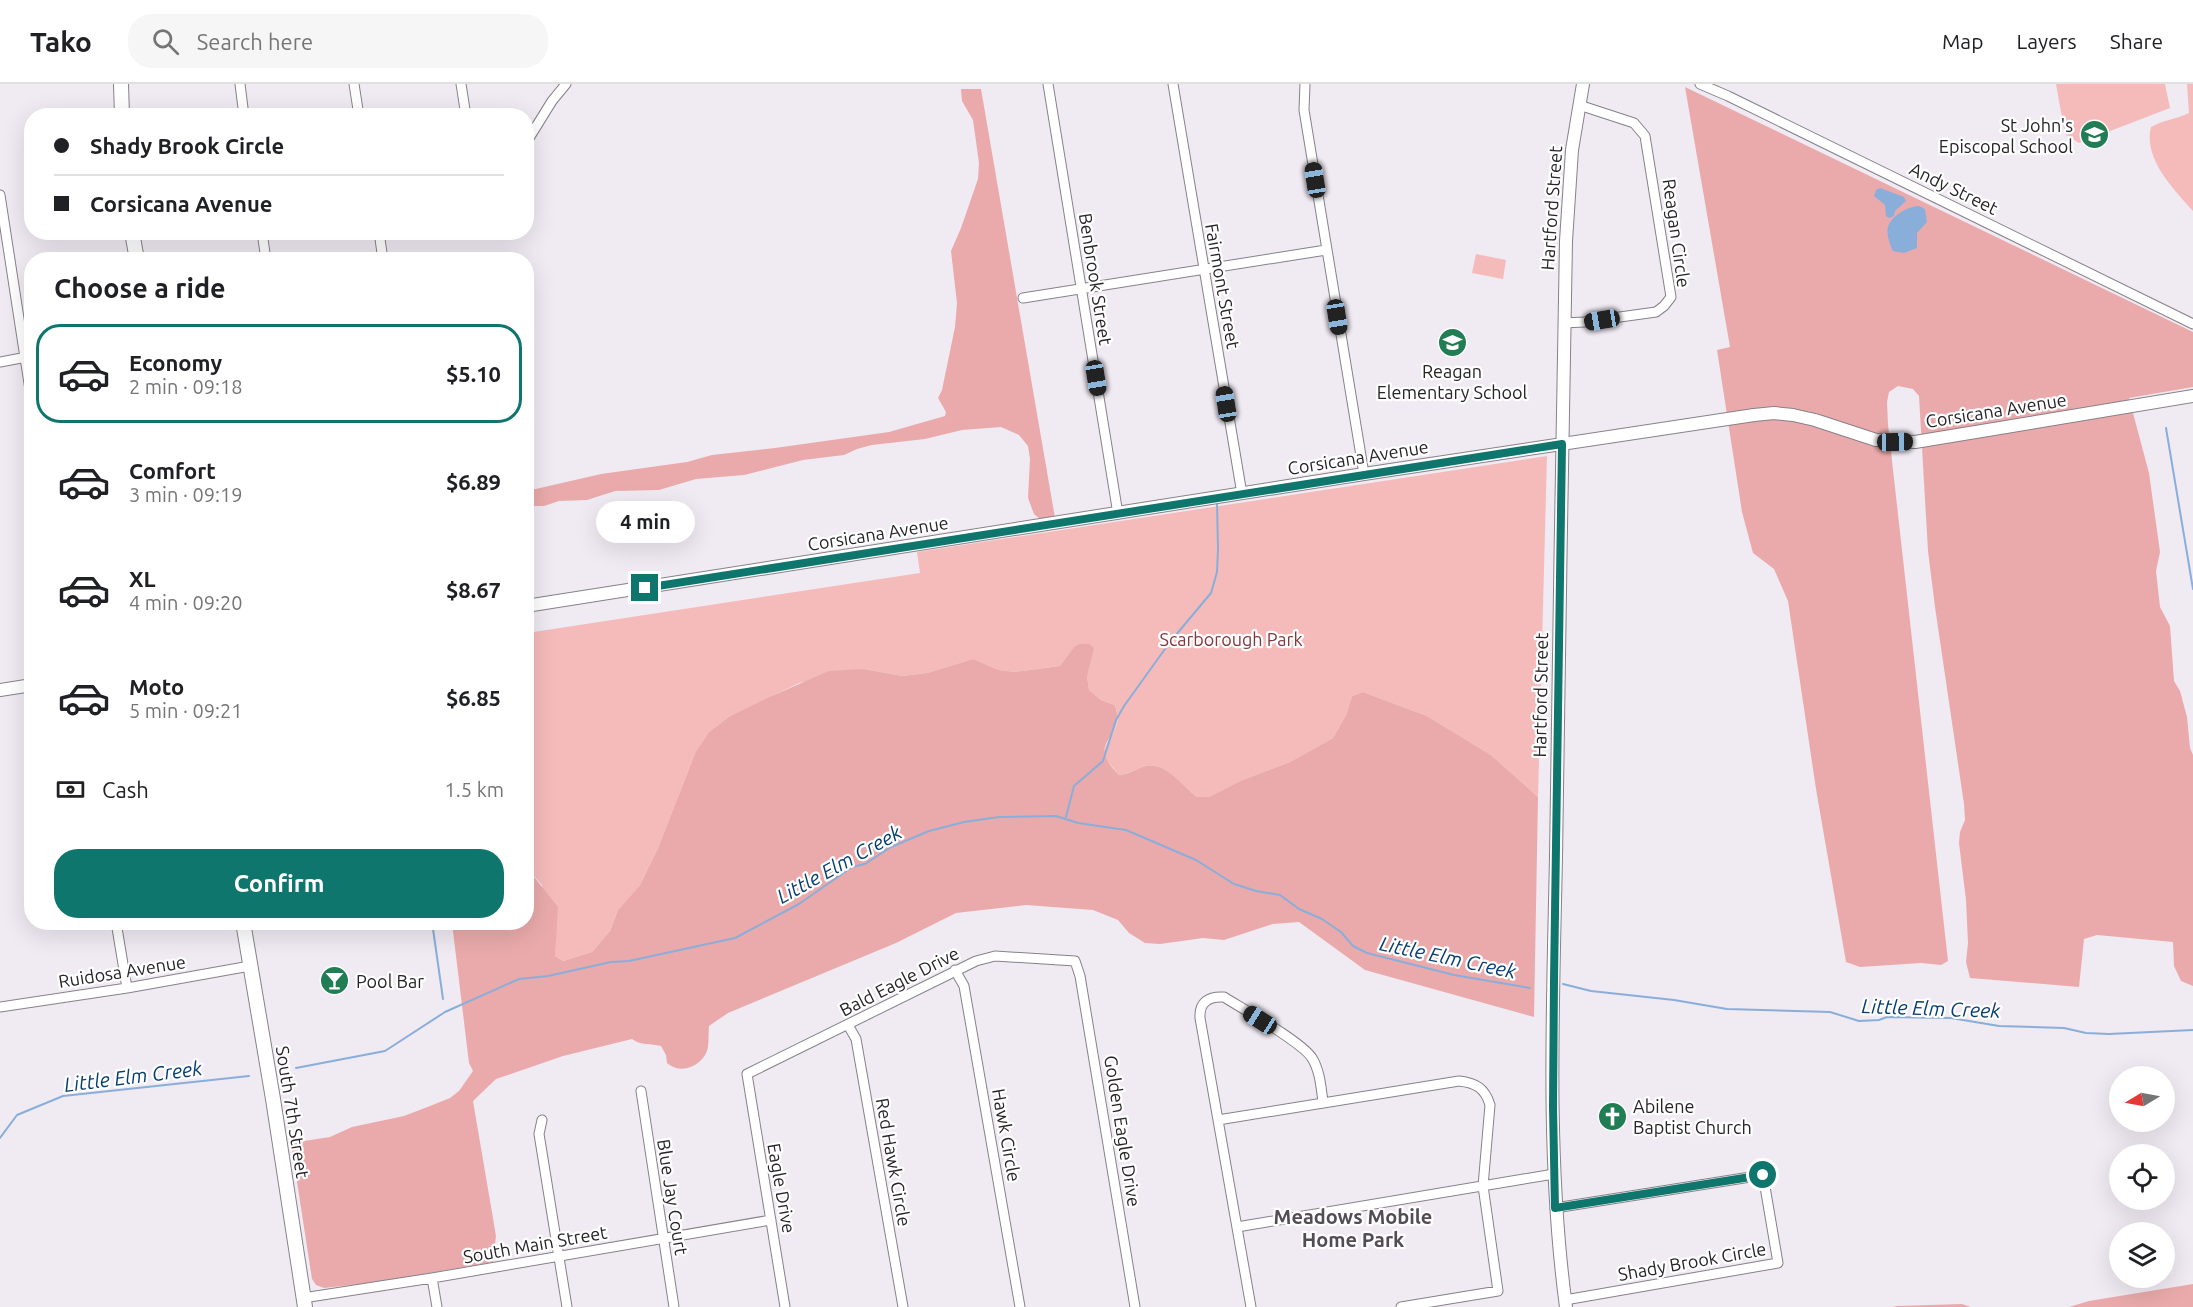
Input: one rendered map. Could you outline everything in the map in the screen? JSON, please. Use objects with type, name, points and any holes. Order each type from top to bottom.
[{"type":"main road","points":[[121,84],[122,108]]},
{"type":"main road","name":"South 7th Street","points":[[244,930],[271,1083],[304,1302]]},
{"type":"street","points":[[240,84],[243,108]]},
{"type":"street","points":[[354,84],[358,108]]},
{"type":"street","points":[[461,84],[465,108]]},
{"type":"street","points":[[534,130],[552,101],[566,84]]},
{"type":"street","name":"Benbrook Street","points":[[1048,84],[1118,514]]},
{"type":"street","name":"Fairmont Street","points":[[1173,84],[1242,494]]},
{"type":"street","points":[[1305,84],[1304,110],[1364,474]]},
{"type":"street","name":"Hartford Street","points":[[1565,1303],[1555,1208],[1554,980],[1564,323],[1570,172],[1583,84]]},
{"type":"street","name":"Andy Street","points":[[1700,84],[1737,100],[2193,324]]},
{"type":"street","name":"Reagan Circle","points":[[1564,323],[1656,312],[1665,306],[1671,297],[1646,136],[1634,123],[1579,105]]},
{"type":"street","points":[[0,195],[24,334]]},
{"type":"street","points":[[1023,298],[1326,250]]},
{"type":"street","points":[[0,362],[24,358]]},
{"type":"street","name":"Corsicana Avenue","points":[[534,605],[1364,474],[1774,413],[1815,420],[1876,440],[1915,442],[2193,396]]},
{"type":"street","points":[[0,690],[24,686]]},
{"type":"street","points":[[117,930],[126,988]]},
{"type":"street","name":"Bald Eagle Drive","points":[[747,1074],[976,961],[995,956],[1076,961]]},
{"type":"street","name":"Golden Eagle Drive","points":[[1076,961],[1135,1307]]},
{"type":"street","name":"Ruidosa Avenue","points":[[0,1007],[250,966]]},
{"type":"street","name":"Hawk Circle","points":[[955,970],[964,986],[1020,1307]]},
{"type":"street","points":[[1251,1307],[1200,1011],[1208,999],[1216,996],[1224,997],[1296,1043],[1311,1056],[1318,1071],[1323,1102]]},
{"type":"street","name":"Red Hawk Circle","points":[[848,1025],[856,1039],[903,1307]]},
{"type":"street","name":"Eagle Drive","points":[[747,1074],[785,1307]]},
{"type":"street","points":[[1218,1120],[1459,1081],[1471,1082],[1487,1094],[1490,1105],[1483,1186],[1498,1291],[1401,1307]]},
{"type":"street","name":"Blue Jay Court","points":[[641,1091],[674,1307]]},
{"type":"street","points":[[542,1120],[538,1134],[567,1307]]},
{"type":"street","points":[[1237,1227],[1554,1174]]},
{"type":"street","name":"Shady Brook Circle","points":[[1555,1208],[1763,1175],[1778,1263],[1565,1303]]},
{"type":"street","name":"South Main Street","points":[[304,1302],[771,1220]]},
{"type":"street","points":[[432,1278],[437,1307]]},
{"type":"green space","points":[[2056,84],[2165,84],[2170,108],[2079,143],[2065,134]]},
{"type":"green space","points":[[2187,84],[2193,84],[2193,211],[2162,172],[2151,150],[2150,139],[2151,127],[2189,113]]},
{"type":"green space","points":[[1476,254],[1506,260],[1503,279],[1472,273]]},
{"type":"green space","name":"Scarborough Park","points":[[1547,456],[1538,797],[1491,755],[1427,716],[1363,692],[1352,696],[1346,715],[1333,738],[1290,762],[1240,781],[1209,797],[1197,797],[1168,771],[1146,766],[1119,775],[1103,756],[1116,727],[1115,705],[1101,700],[1089,690],[1087,676],[1073,648],[1060,666],[1015,672],[999,670],[973,659],[927,673],[902,676],[864,669],[799,683],[730,716],[709,732],[696,751],[658,848],[640,885],[618,910],[610,931],[592,952],[563,961],[555,956],[542,885],[534,876],[534,632],[920,573],[917,552]]},
{"type":"shaded area","points":[[1685,87],[2193,332],[2193,387],[2129,398],[2149,473],[2160,552],[2156,571],[2160,607],[2170,626],[2174,681],[2180,691],[2187,717],[2190,748],[2193,755],[2193,986],[2181,981],[2174,966],[2173,942],[2097,935],[2084,939],[2079,987],[1970,978],[1966,962],[1968,943],[1966,900],[1959,843],[1960,832],[1965,820],[1964,804],[1928,551],[1919,396],[1913,389],[1898,386],[1889,392],[1888,425],[1948,961],[1941,965],[1921,963],[1860,967],[1846,962],[1816,789],[1788,601],[1774,569],[1753,553],[1742,512],[1717,350],[1730,347]]},
{"type":"shaded area","points":[[961,89],[981,89],[1055,518],[1040,519],[1034,514],[1028,498],[1030,459],[1028,446],[1019,435],[1001,427],[962,430],[925,439],[872,445],[844,455],[803,460],[744,475],[696,479],[659,490],[615,491],[587,500],[559,501],[544,506],[534,506],[534,489],[601,474],[687,462],[712,455],[889,432],[945,416],[946,412],[938,398],[942,390],[955,327],[957,303],[951,251],[978,179],[979,163],[973,120],[962,101]]},
{"type":"shaded area","points":[[1079,644],[1089,644],[1094,648],[1087,676],[1089,690],[1101,700],[1115,705],[1116,726],[1105,747],[1109,763],[1119,775],[1146,766],[1161,768],[1168,771],[1197,797],[1209,797],[1240,781],[1290,762],[1333,738],[1346,715],[1352,696],[1363,692],[1427,716],[1491,755],[1538,797],[1534,1017],[1365,970],[1299,922],[1273,924],[1224,940],[1203,938],[1160,944],[1145,943],[1129,933],[1118,920],[1093,910],[1026,905],[956,913],[896,943],[728,1013],[709,1026],[707,1052],[702,1060],[688,1068],[677,1068],[667,1063],[661,1046],[643,1044],[632,1039],[563,1056],[496,1079],[473,1101],[496,1236],[493,1262],[385,1281],[324,1288],[316,1285],[312,1279],[291,1143],[330,1137],[352,1127],[404,1116],[450,1098],[459,1091],[473,1071],[469,1063],[453,930],[534,930],[534,877],[558,907],[555,956],[563,961],[592,952],[610,931],[618,910],[640,885],[658,848],[696,751],[709,732],[730,716],[767,698],[829,671],[864,669],[902,676],[927,673],[973,659],[999,670],[1015,672],[1060,666],[1073,648]]},
{"type":"shaded area","points":[[2193,1284],[2193,1307],[2069,1307],[2089,1301]]},
{"type":"shaded area","points":[[1962,1304],[1971,1307],[1892,1307],[1897,1306]]},
{"type":"water","points":[[1880,188],[1904,197],[1906,201],[1895,211],[1894,216],[1889,218],[1886,216],[1885,205],[1874,196],[1876,190]]},
{"type":"water","points":[[1919,206],[1925,209],[1927,222],[1917,233],[1917,248],[1904,253],[1893,251],[1888,233],[1890,223],[1901,212]]},
{"type":"waterway","points":[[2166,428],[2193,589]]},
{"type":"waterway","points":[[1066,817],[1074,786],[1103,761],[1116,720],[1124,706],[1170,642],[1211,593],[1217,572],[1217,501]]},
{"type":"waterway","name":"Little Elm Creek","points":[[296,1068],[385,1051],[445,1012],[519,979],[548,976],[611,962],[629,961],[735,938],[799,904],[852,867],[865,864],[891,847],[929,831],[964,822],[999,817],[1056,816],[1078,823],[1126,830],[1196,860],[1234,884],[1280,895],[1299,909],[1322,919],[1341,932],[1353,946],[1367,953],[1454,975],[1530,988]]},
{"type":"waterway","points":[[433,930],[443,999]]},
{"type":"waterway","name":"Little Elm Creek","points":[[1563,984],[1591,991],[1674,1000],[1727,1009],[1830,1012],[1859,1021],[1879,1020],[1887,1017],[1951,1018],[1999,1026],[2064,1028],[2086,1033],[2109,1034],[2193,1030]]},
{"type":"waterway","name":"Little Elm Creek","points":[[0,1138],[17,1115],[63,1096],[249,1076]]},
{"type":"place","name":"St John's Episcopal School","points":[[2094,135]]},
{"type":"place","name":"Reagan Elementary School","points":[[1452,342]]},
{"type":"place","name":"Pool Bar","points":[[335,981]]},
{"type":"place","name":"Abilene Baptist Church","points":[[1612,1116]]},
{"type":"district","name":"Meadows Mobile Home Park","points":[[1353,1228]]},
{"type":"route","points":[[645,588],[1562,444],[1554,980],[1555,1208],[1763,1175]]}]
